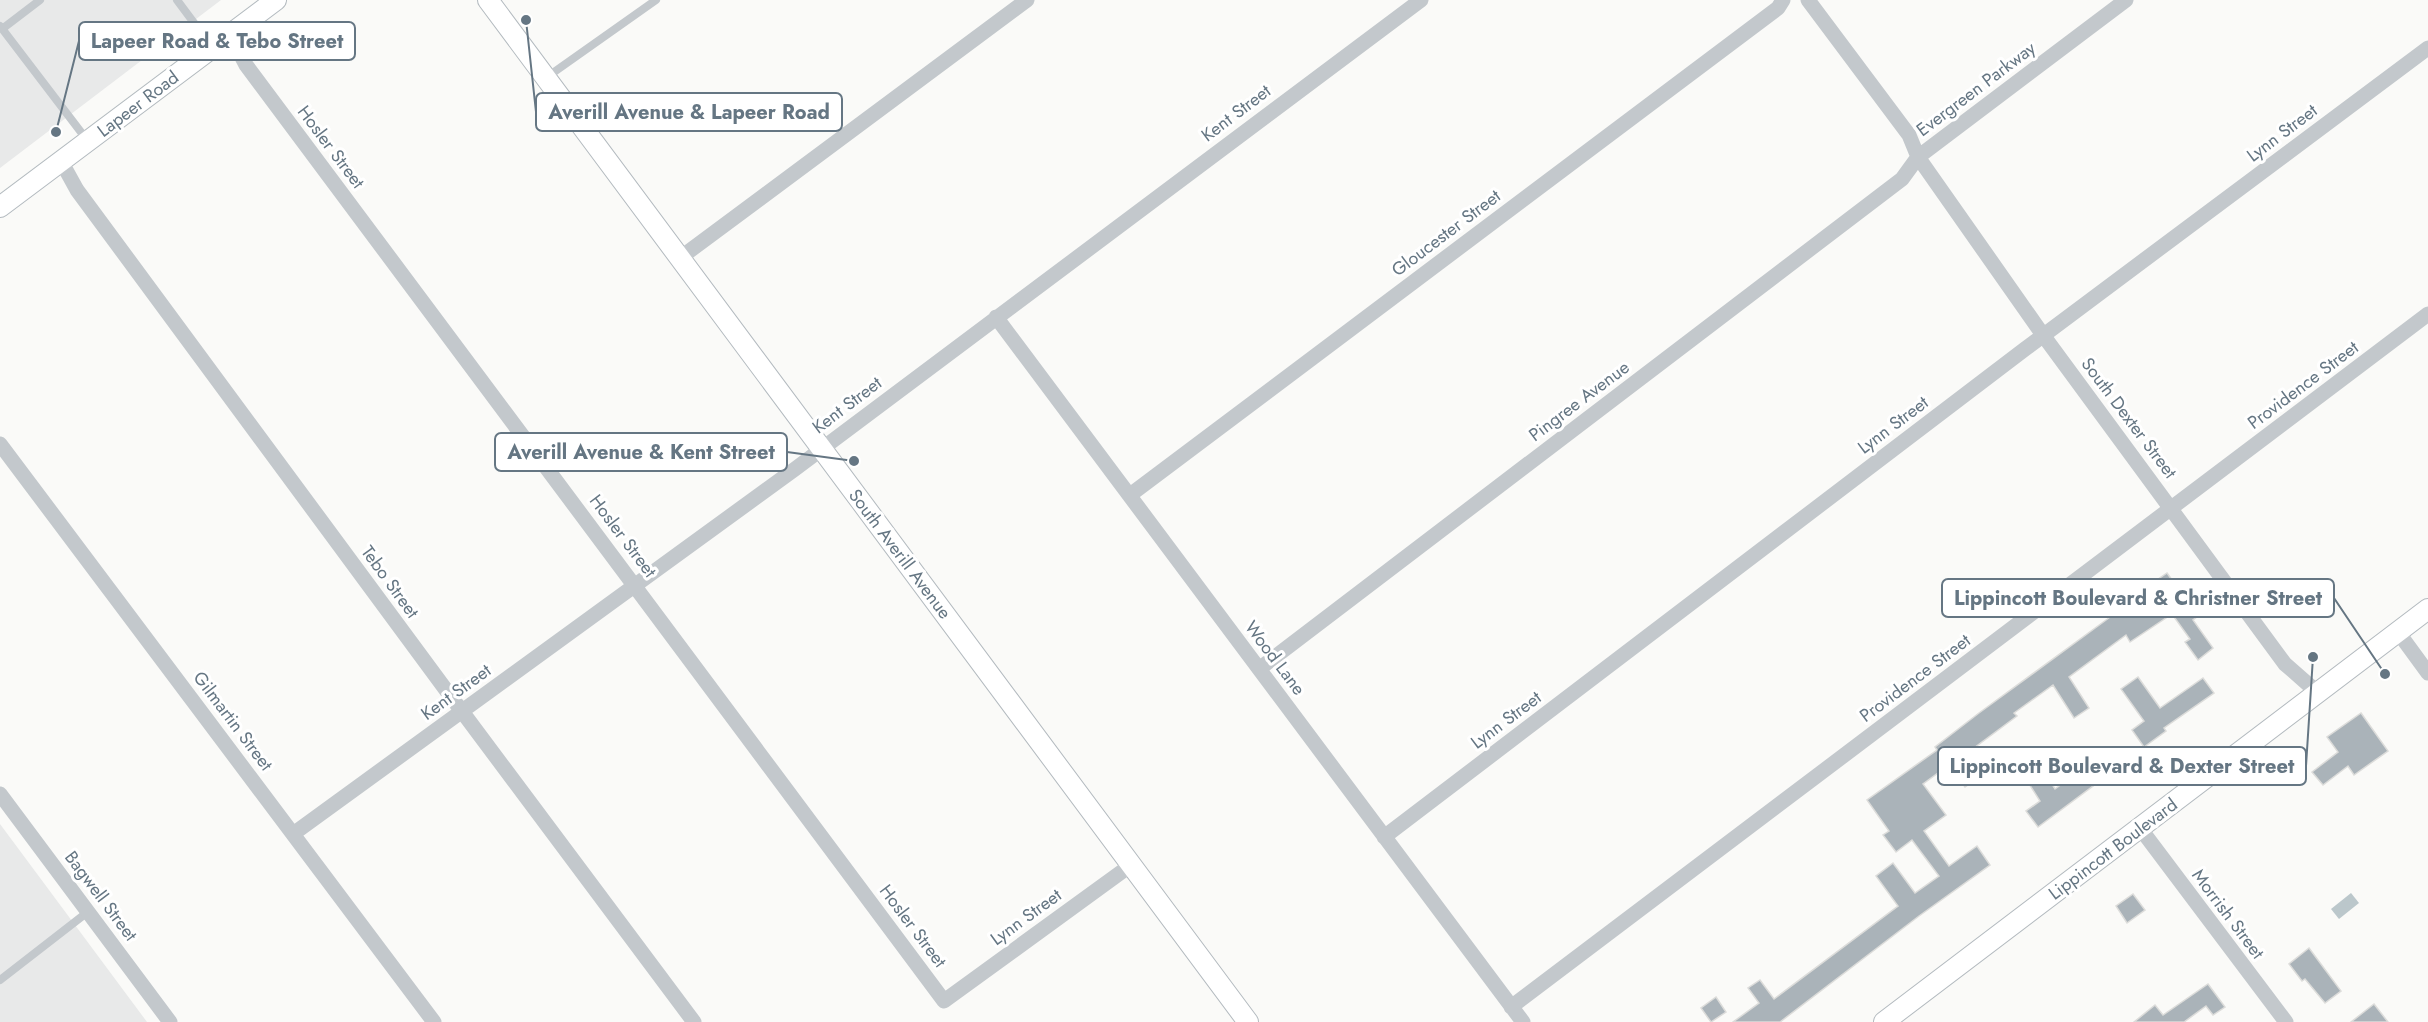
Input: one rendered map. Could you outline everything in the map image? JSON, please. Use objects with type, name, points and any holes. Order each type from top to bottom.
[{"type":"street","name":"Lapeer Road","points":[[0,207],[276,0]]},
{"type":"street","name":"South Averill Avenue","points":[[488,0],[1248,1022]]},
{"type":"street","points":[[680,258],[1027,0]]},
{"type":"street","name":"Kent Street","points":[[293,834],[822,449],[1421,0]]},
{"type":"street","name":"Gloucester Street","points":[[1130,495],[1778,8],[1783,0]]},
{"type":"street","name":"Evergreen Parkway","points":[[1808,0],[1910,135],[1918,157],[2126,0]]},
{"type":"street","name":"Hosler Street","points":[[230,34],[246,65],[944,1001]]},
{"type":"street","name":"Lynn Street","points":[[1384,837],[2043,335],[2428,48]]},
{"type":"street","name":"South Dexter Street","points":[[1918,157],[2043,335],[2284,664],[2318,693]]},
{"type":"street","name":"Pingree Avenue","points":[[1259,669],[1902,179],[1918,157]]},
{"type":"street","name":"Tebo Street","points":[[61,161],[78,190],[694,1022]]},
{"type":"street","name":"Providence Street","points":[[1511,1007],[2428,314]]},
{"type":"street","name":"Wood Lane","points":[[996,317],[1523,1022]]},
{"type":"street","name":"Gilmartin Street","points":[[0,444],[434,1022]]},
{"type":"street","name":"Lippincott Boulevard","points":[[1884,1022],[2428,609]]},
{"type":"street","points":[[2398,632],[2428,673]]},
{"type":"street","name":"Bagwell Street","points":[[0,794],[170,1022]]},
{"type":"street","name":"Morrish Street","points":[[2140,828],[2286,1022]]},
{"type":"street","name":"Lynn Street","points":[[944,1001],[1131,865]]},
{"type":"lane","points":[[40,0],[1,27],[88,141]]},
{"type":"lane","points":[[177,0],[213,48]]},
{"type":"lane","points":[[546,78],[656,0]]},
{"type":"lane","points":[[0,980],[89,911]]},
{"type":"shaded area","points":[[0,0],[221,0],[0,168]]},
{"type":"shaded area","points":[[0,824],[147,1022],[0,1022]]},
{"type":"shaded area","points":[[2351,893],[2359,903],[2339,919],[2331,909]]},
{"type":"building","points":[[2167,573],[2198,616],[2193,620],[2213,648],[2198,660],[2185,642],[2190,639],[2172,614],[2130,642],[2126,635],[2069,677],[2089,708],[2074,718],[2053,685],[2014,713],[2017,716],[1970,751],[1975,758],[1972,759],[1983,774],[1965,787],[1949,765],[1923,784],[1946,815],[1924,831],[1949,866],[1977,846],[1990,865],[1780,1022],[1733,1022],[1759,1003],[1748,988],[1760,980],[1774,999],[1898,906],[1876,876],[1893,863],[1915,893],[1939,876],[1912,840],[1896,852],[1883,835],[1889,831],[1867,800],[1937,750],[1935,747],[1979,713],[2117,612],[2154,588],[2151,584]]},
{"type":"building","points":[[2138,677],[2160,708],[2203,678],[2214,693],[2164,728],[2166,731],[2144,747],[2132,730],[2144,721],[2121,689]]},
{"type":"building","points":[[2361,713],[2388,751],[2354,775],[2348,766],[2323,785],[2312,772],[2338,752],[2327,737]]},
{"type":"building","points":[[2035,757],[2055,789],[2085,767],[2097,783],[2038,827],[2026,811],[2040,801],[2019,768]]},
{"type":"building","points":[[2133,894],[2145,910],[2127,923],[2116,906]]},
{"type":"building","points":[[2309,948],[2341,991],[2325,1003],[2305,979],[2302,981],[2289,964]]},
{"type":"building","points":[[2208,984],[2225,1007],[2213,1015],[2206,1006],[2184,1022],[2134,1022],[2155,1005],[2163,1015]]},
{"type":"building","points":[[1716,997],[1726,1012],[1711,1022],[1701,1008]]},
{"type":"building","points":[[2374,1004],[2388,1022],[2351,1022]]},
{"type":"place","name":"Averill Avenue & Lapeer Road","points":[[526,20]]},
{"type":"place","name":"Lapeer Road & Tebo Street","points":[[56,132]]},
{"type":"place","name":"Averill Avenue & Kent Street","points":[[854,461]]},
{"type":"place","name":"Lippincott Boulevard & Dexter Street","points":[[2313,657]]},
{"type":"place","name":"Lippincott Boulevard & Christner Street","points":[[2385,674]]}]
